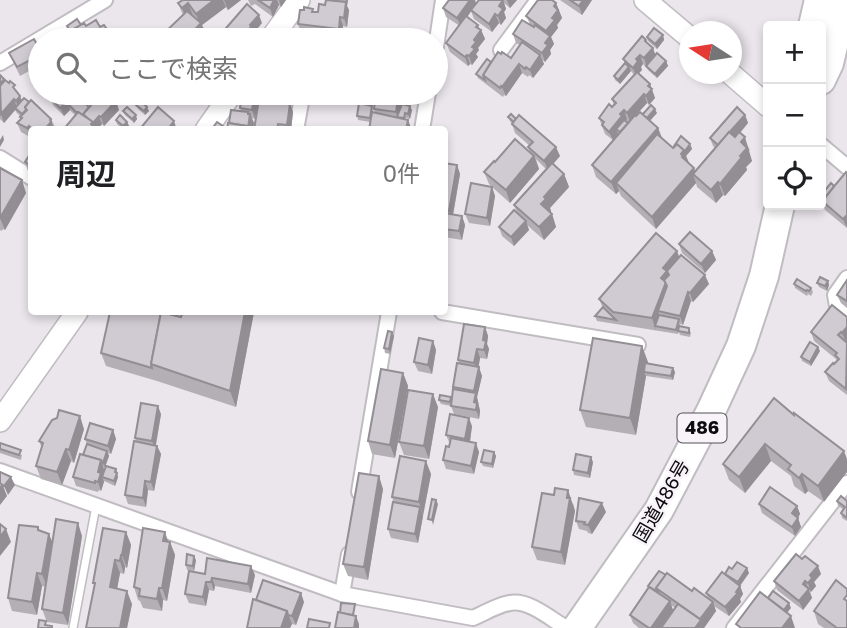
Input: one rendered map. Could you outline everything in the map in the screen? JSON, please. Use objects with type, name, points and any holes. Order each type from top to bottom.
[{"type":"highway","points":[[814,21],[819,0]]},
{"type":"highway","points":[[826,69],[844,0]]},
{"type":"highway","name":"国道486号","points":[[577,628],[659,510],[711,411],[741,346],[764,276],[779,210]]},
{"type":"street","points":[[58,28],[105,0]]},
{"type":"street","points":[[279,28],[299,0]]},
{"type":"street","points":[[439,28],[443,0]]},
{"type":"street","points":[[501,50],[538,0]]},
{"type":"street","points":[[645,0],[679,29]]},
{"type":"street","points":[[0,63],[28,46]]},
{"type":"street","points":[[742,84],[763,102]]},
{"type":"street","points":[[209,126],[224,105]]},
{"type":"street","points":[[297,126],[301,105]]},
{"type":"street","points":[[423,126],[426,105]]},
{"type":"street","points":[[823,147],[847,167]]},
{"type":"street","points":[[0,158],[28,176]]},
{"type":"street","points":[[847,278],[835,295],[837,306],[847,314]]},
{"type":"street","points":[[448,313],[638,345]]},
{"type":"street","points":[[0,421],[75,315]]},
{"type":"street","points":[[358,500],[389,315]]},
{"type":"street","points":[[0,471],[342,594],[473,618],[514,602],[529,606],[566,628]]},
{"type":"street","points":[[734,628],[847,484]]},
{"type":"street","points":[[342,594],[351,540]]},
{"type":"lane","points":[[72,628],[96,506]]},
{"type":"building","points":[[183,0],[214,0],[196,14],[188,3],[182,8],[178,3]]},
{"type":"building","points":[[258,0],[274,0],[270,8]]},
{"type":"building","points":[[326,0],[346,2],[344,18],[340,17],[339,28],[298,24],[300,10],[304,10],[304,7],[318,12],[319,4],[325,5]]},
{"type":"building","points":[[449,0],[470,0],[457,18],[443,8]]},
{"type":"building","points":[[479,0],[503,0],[499,6],[503,9],[498,16],[495,14],[489,24],[471,10]]},
{"type":"building","points":[[538,0],[552,0],[558,10],[552,18],[555,20],[546,31],[526,16]]},
{"type":"building","points":[[570,0],[583,0],[579,6]]},
{"type":"building","points":[[247,4],[259,15],[250,28],[226,28]]},
{"type":"building","points":[[187,11],[201,23],[196,28],[169,28]]},
{"type":"building","points":[[466,16],[481,30],[474,40],[476,42],[472,47],[475,49],[469,56],[465,57],[448,44],[448,40]]},
{"type":"building","points":[[77,19],[81,25],[76,28],[67,26]]},
{"type":"building","points":[[96,20],[100,27],[104,25],[106,28],[76,28],[84,23],[86,26]]},
{"type":"building","points":[[522,20],[534,27],[535,25],[550,36],[542,53],[513,34]]},
{"type":"building","points":[[654,28],[663,35],[655,44],[647,37]]},
{"type":"building","points":[[642,36],[653,48],[644,58],[640,55],[636,59],[638,61],[633,68],[623,59]]},
{"type":"building","points":[[28,42],[28,61],[17,67],[9,53]]},
{"type":"building","points":[[522,42],[540,55],[530,70],[519,64],[500,88],[483,75],[498,52],[511,58]]},
{"type":"building","points":[[657,53],[666,61],[655,74],[646,66]]},
{"type":"building","points":[[487,59],[491,62],[483,75],[485,80],[476,74]]},
{"type":"building","points":[[625,63],[629,67],[618,80],[614,76]]},
{"type":"building","points":[[637,72],[652,89],[627,113],[624,110],[620,114],[622,116],[609,132],[599,118],[609,104],[612,107],[616,103],[612,99]]},
{"type":"building","points":[[5,80],[15,85],[13,87],[20,96],[1,114],[0,86]]},
{"type":"building","points":[[24,98],[28,101],[22,114],[15,108]]},
{"type":"building","points":[[28,104],[36,105],[51,122],[48,126],[27,128],[17,123],[27,110],[25,107]]},
{"type":"building","points":[[69,105],[89,107],[83,115]]},
{"type":"building","points":[[91,105],[112,105],[93,123],[83,114]]},
{"type":"building","points":[[136,105],[145,105],[147,107],[144,111]]},
{"type":"building","points":[[240,105],[253,105],[252,110],[240,108]]},
{"type":"building","points":[[258,105],[290,105],[287,125],[255,126]]},
{"type":"building","points":[[359,105],[372,106],[370,118],[357,116]]},
{"type":"building","points":[[374,105],[397,105],[396,112],[374,109]]},
{"type":"building","points":[[402,105],[410,106],[404,118],[397,117]]},
{"type":"building","points":[[651,105],[655,109],[647,118],[642,115]]},
{"type":"building","points":[[127,107],[136,115],[132,119],[123,111]]},
{"type":"building","points":[[158,107],[174,121],[170,126],[142,126]]},
{"type":"building","points":[[737,107],[745,115],[718,145],[710,138]]},
{"type":"building","points":[[231,110],[250,114],[248,126],[229,123]]},
{"type":"building","points":[[78,112],[93,122],[93,126],[66,126]]},
{"type":"building","points":[[372,112],[408,120],[407,126],[370,126]]},
{"type":"building","points":[[640,112],[658,128],[611,182],[592,165]]},
{"type":"building","points":[[120,115],[127,122],[123,126],[116,120]]},
{"type":"building","points":[[519,115],[556,147],[544,161],[528,147],[533,142],[512,124]]},
{"type":"building","points":[[624,120],[628,123],[620,132],[616,129]]},
{"type":"building","points":[[729,132],[735,137],[739,132],[745,137],[741,142],[747,148],[720,184],[718,182],[711,190],[693,174]]},
{"type":"building","points":[[657,134],[673,148],[677,144],[684,150],[682,157],[694,168],[652,217],[616,183]]},
{"type":"building","points":[[681,136],[690,144],[685,151],[677,144],[674,147]]},
{"type":"building","points":[[515,139],[534,156],[506,190],[484,172]]},
{"type":"building","points":[[552,163],[564,174],[544,197],[546,199],[541,204],[552,214],[539,227],[514,205]]},
{"type":"building","points":[[448,164],[457,165],[448,211]]},
{"type":"building","points":[[0,168],[22,180],[0,218]]},
{"type":"building","points":[[846,172],[847,215],[843,219],[826,204],[826,196]]},
{"type":"building","points":[[471,183],[492,187],[487,218],[465,214]]},
{"type":"building","points":[[831,183],[834,186],[826,196],[826,189]]},
{"type":"building","points":[[514,210],[526,221],[511,237],[499,227]]},
{"type":"building","points":[[448,214],[462,216],[459,231],[448,230]]},
{"type":"building","points":[[690,232],[712,251],[701,264],[679,244]]},
{"type":"building","points":[[656,233],[677,251],[663,268],[667,271],[661,278],[666,282],[652,318],[613,312],[599,299]]},
{"type":"building","points":[[681,255],[705,275],[690,293],[688,292],[680,316],[658,311],[667,286],[664,280],[669,275],[667,271]]},
{"type":"building","points":[[820,277],[828,281],[825,286],[817,283]]},
{"type":"building","points":[[797,279],[811,288],[809,291],[794,284]]},
{"type":"building","points":[[847,280],[847,301],[837,295]]},
{"type":"building","points":[[832,305],[847,317],[847,327],[838,335],[846,342],[847,340],[846,389],[825,372],[839,359],[835,355],[837,353],[811,332]]},
{"type":"building","points":[[603,307],[616,320],[595,316]]},
{"type":"building","points":[[109,315],[160,315],[152,368],[101,353]]},
{"type":"building","points":[[160,315],[244,315],[230,391],[151,364]]},
{"type":"building","points":[[659,315],[679,319],[676,330],[655,326]]},
{"type":"building","points":[[464,324],[485,327],[484,350],[477,349],[474,363],[458,360]]},
{"type":"building","points":[[679,326],[689,328],[689,333],[678,331]]},
{"type":"building","points":[[388,331],[392,332],[389,349],[384,348]]},
{"type":"building","points":[[419,338],[433,341],[428,365],[414,362]]},
{"type":"building","points":[[593,338],[642,346],[630,418],[580,410]]},
{"type":"building","points":[[810,342],[818,347],[810,362],[801,357]]},
{"type":"building","points":[[457,363],[479,367],[474,391],[453,387]]},
{"type":"building","points":[[645,363],[673,368],[671,376],[644,372]]},
{"type":"building","points":[[381,369],[403,373],[390,445],[368,441]]},
{"type":"building","points":[[453,389],[476,393],[476,410],[451,406]]},
{"type":"building","points":[[408,390],[433,394],[424,446],[399,442]]},
{"type":"building","points":[[440,395],[451,397],[450,402],[439,400]]},
{"type":"building","points":[[774,398],[844,451],[818,486],[802,474],[799,478],[788,469],[791,465],[765,444],[739,477],[723,464]]},
{"type":"building","points":[[141,403],[158,406],[152,441],[135,438]]},
{"type":"building","points":[[59,410],[80,416],[69,450],[66,449],[57,472],[36,466],[43,443],[39,441],[52,420],[57,418]]},
{"type":"building","points":[[450,414],[469,418],[465,439],[446,435]]},
{"type":"building","points":[[90,423],[113,430],[108,446],[85,439]]},
{"type":"building","points":[[451,438],[476,443],[471,466],[443,460]]},
{"type":"building","points":[[134,441],[157,446],[151,482],[145,481],[143,498],[125,495]]},
{"type":"building","points":[[0,443],[21,450],[19,455],[0,449]]},
{"type":"building","points":[[87,444],[107,451],[103,463],[83,455]]},
{"type":"building","points":[[484,450],[494,452],[492,464],[481,462]]},
{"type":"building","points":[[80,454],[101,460],[98,482],[73,477]]},
{"type":"building","points":[[576,454],[591,457],[588,473],[573,470]]},
{"type":"building","points":[[400,456],[426,461],[419,502],[392,497]]},
{"type":"building","points":[[106,466],[116,469],[114,481],[102,477]]},
{"type":"building","points":[[0,472],[11,477],[4,486],[0,483]]},
{"type":"building","points":[[359,473],[379,476],[364,567],[343,564]]},
{"type":"building","points":[[770,487],[797,506],[792,513],[798,518],[792,527],[759,504]]},
{"type":"building","points":[[555,488],[568,490],[567,498],[570,498],[561,552],[532,547],[542,493],[554,495]]},
{"type":"building","points":[[841,496],[847,501],[847,518],[841,513],[845,507],[837,501]]},
{"type":"building","points":[[579,498],[602,503],[588,525],[576,521]]},
{"type":"building","points":[[432,499],[436,500],[432,520],[428,519]]},
{"type":"building","points":[[393,502],[420,507],[415,534],[388,529]]},
{"type":"building","points":[[56,519],[78,523],[63,613],[42,609]]},
{"type":"building","points":[[0,524],[6,529],[0,537]]},
{"type":"building","points":[[19,525],[38,527],[38,530],[49,534],[42,574],[37,573],[32,602],[8,598]]},
{"type":"building","points":[[103,528],[126,532],[120,561],[115,560],[110,587],[127,591],[120,628],[86,628],[95,583]]},
{"type":"building","points":[[143,528],[165,532],[163,541],[170,542],[162,588],[159,588],[157,599],[139,596],[140,589],[134,587]]},
{"type":"building","points":[[187,554],[194,556],[193,566],[186,565]]},
{"type":"building","points":[[796,554],[802,559],[805,556],[818,566],[810,575],[812,578],[808,583],[805,581],[803,584],[809,589],[799,601],[774,581]]},
{"type":"building","points":[[207,558],[251,566],[248,584],[212,578],[211,582],[206,582],[203,597],[185,594],[189,571],[205,574]]},
{"type":"building","points":[[737,562],[747,568],[738,582],[725,574],[729,567],[732,569]]},
{"type":"building","points":[[659,571],[666,575],[656,588],[658,592],[648,586]]},
{"type":"building","points":[[722,572],[740,586],[736,592],[738,593],[725,607],[706,593]]},
{"type":"building","points":[[667,573],[713,602],[700,619],[656,588]]},
{"type":"building","points":[[263,580],[301,593],[292,616],[288,615],[287,611],[256,600]]},
{"type":"building","points":[[836,580],[847,589],[844,599],[847,601],[847,628],[837,628],[814,611]]},
{"type":"building","points":[[649,587],[670,601],[651,628],[630,615]]},
{"type":"building","points":[[773,591],[789,603],[784,610],[768,598]]},
{"type":"building","points":[[760,592],[791,616],[782,628],[741,628],[736,624]]},
{"type":"building","points":[[253,599],[287,611],[281,628],[247,628]]},
{"type":"building","points":[[341,603],[355,604],[353,615],[340,613]]},
{"type":"building","points":[[678,604],[701,620],[695,628],[661,628]]},
{"type":"building","points":[[338,612],[356,616],[354,628],[335,628]]},
{"type":"building","points":[[309,619],[330,623],[329,628],[307,628]]},
{"type":"building","points":[[39,620],[46,621],[45,625],[52,628],[38,628]]}]
